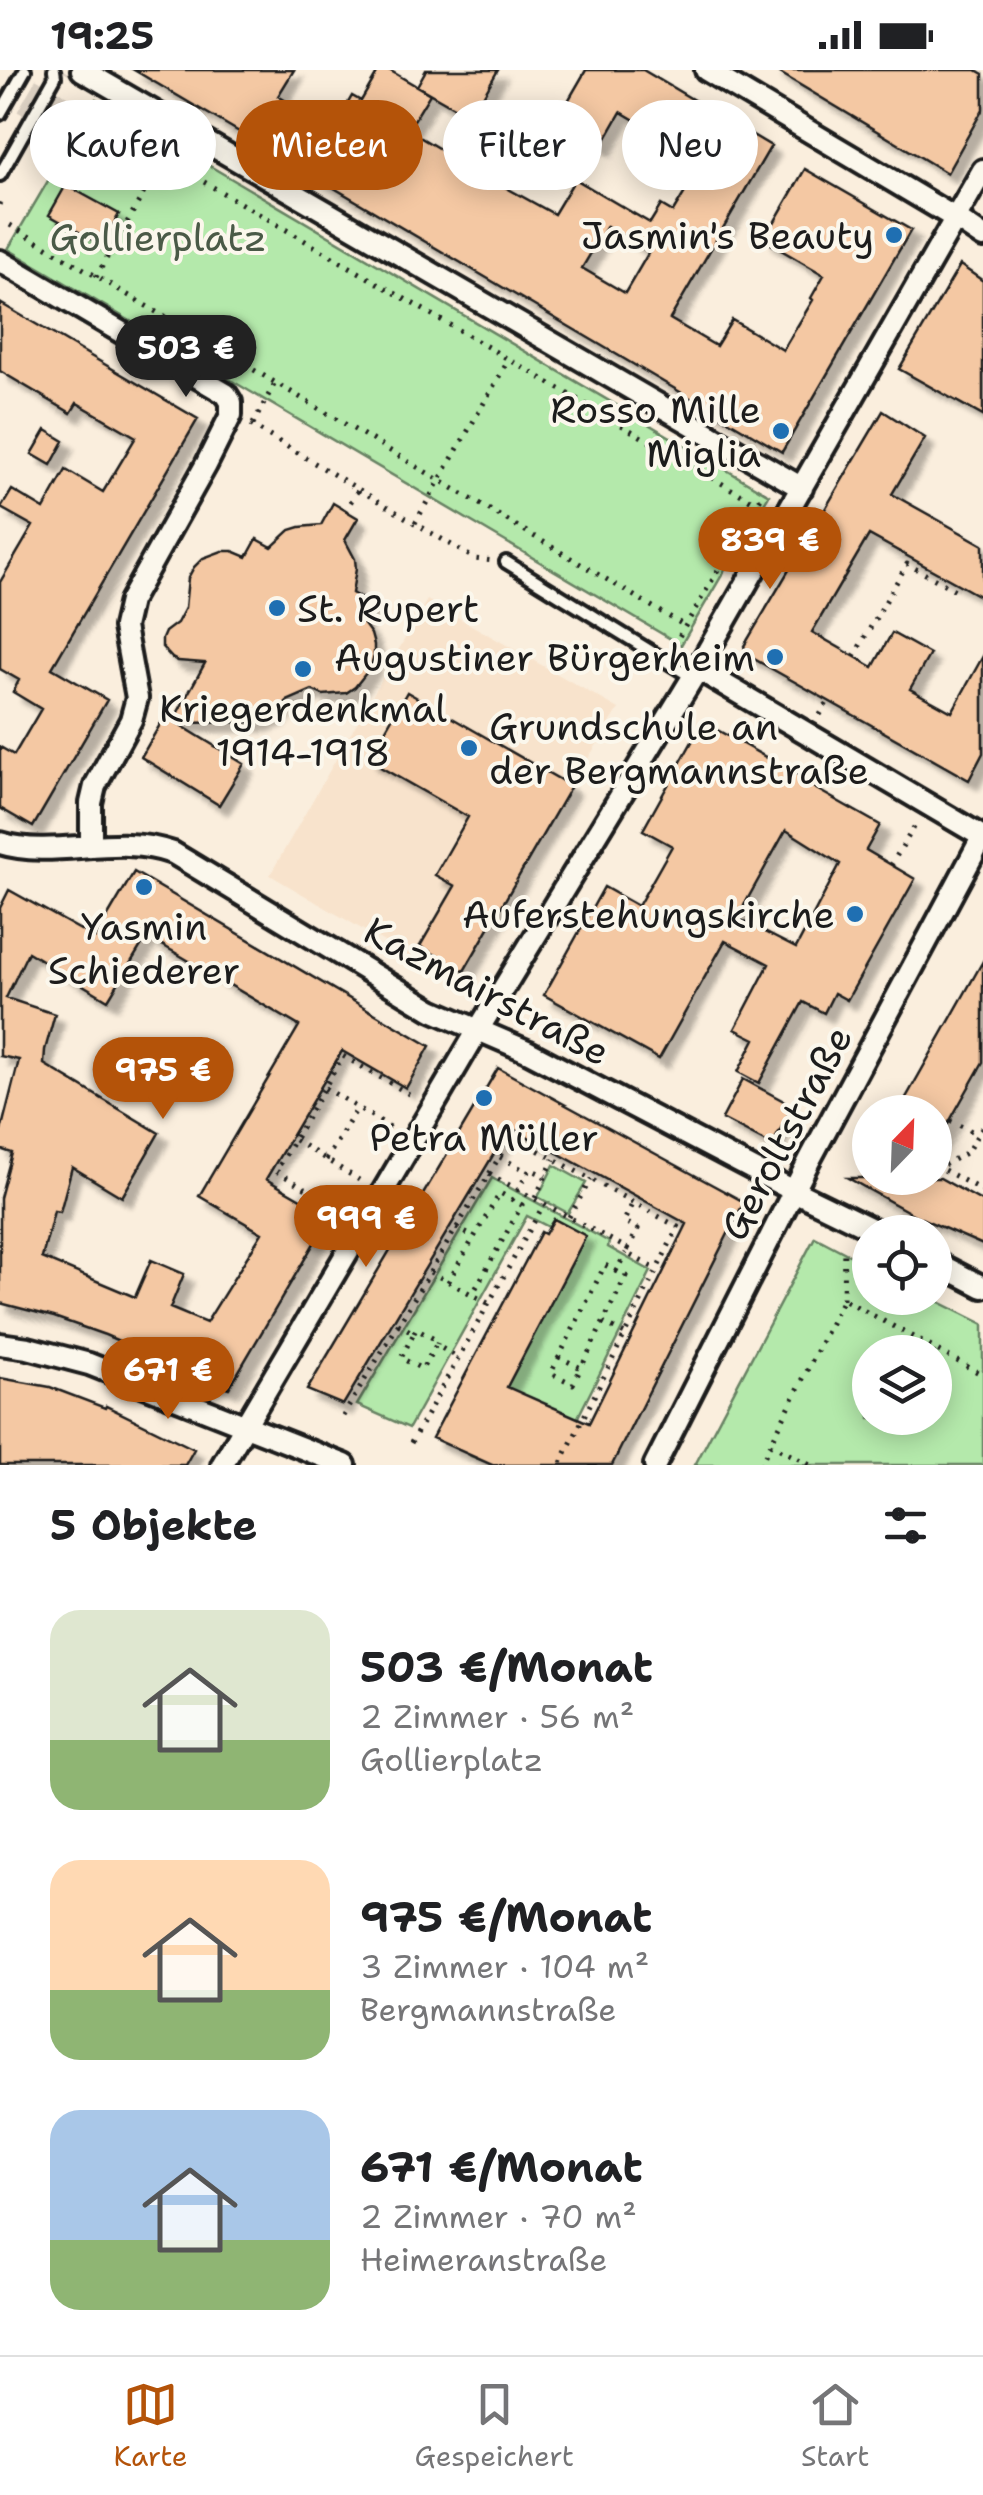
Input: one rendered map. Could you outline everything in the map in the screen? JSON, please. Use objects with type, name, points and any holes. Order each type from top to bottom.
[{"type":"street","points":[[82,70],[802,488]]},
{"type":"street","points":[[706,70],[983,237]]},
{"type":"street","points":[[222,1465],[478,1030],[695,673],[983,170]]},
{"type":"street","points":[[0,261],[226,394],[231,402],[232,415],[130,600],[124,627],[137,698],[131,720],[95,786],[91,845]]},
{"type":"street","points":[[695,673],[983,837]]},
{"type":"street","name":"Geroltstraße","points":[[655,1465],[794,1191],[983,837]]},
{"type":"street","name":"Kazmairstraße","points":[[0,844],[28,848],[130,844],[160,848],[432,1010],[527,1051],[852,1219]]},
{"type":"street","points":[[952,1270],[983,1286]]},
{"type":"street","points":[[0,1344],[90,1364],[345,1465]]},
{"type":"lane","points":[[0,114],[25,70]]},
{"type":"lane","points":[[0,176],[55,77],[54,70]]},
{"type":"lane","points":[[506,562],[665,660],[695,673]]},
{"type":"path","points":[[96,276],[145,190]]},
{"type":"path","points":[[216,190],[784,520]]},
{"type":"path","points":[[10,225],[685,626]]},
{"type":"path","points":[[414,523],[508,361]]},
{"type":"path","points":[[252,426],[275,383]]},
{"type":"path","points":[[232,415],[475,559],[506,562]]},
{"type":"path","points":[[665,660],[776,473]]},
{"type":"path","points":[[345,511],[358,490]]},
{"type":"path","points":[[854,656],[907,564],[955,590]]},
{"type":"path","points":[[890,865],[928,804]]},
{"type":"path","points":[[342,1210],[276,1171],[343,1056],[409,1094]]},
{"type":"path","points":[[325,1088],[390,1127]]},
{"type":"path","points":[[326,1160],[358,1108]]},
{"type":"path","points":[[952,1122],[978,1134]]},
{"type":"path","points":[[952,1160],[967,1152],[983,1126]]},
{"type":"path","points":[[344,1416],[512,1136],[678,1227],[560,1465]]},
{"type":"path","points":[[294,1140],[359,1180]]},
{"type":"path","points":[[499,1156],[528,1172]]},
{"type":"path","points":[[534,1198],[554,1159]]},
{"type":"path","points":[[512,1200],[530,1168],[546,1176]]},
{"type":"path","points":[[489,1174],[657,1270]]},
{"type":"path","points":[[952,1175],[983,1191]]},
{"type":"path","points":[[569,1217],[591,1179]]},
{"type":"path","points":[[448,1282],[500,1193],[522,1204],[472,1295]]},
{"type":"path","points":[[616,1271],[638,1229],[624,1221],[634,1202]]},
{"type":"path","points":[[411,1443],[544,1204]]},
{"type":"path","points":[[456,1228],[474,1237]]},
{"type":"path","points":[[760,1465],[842,1298],[844,1247]]},
{"type":"path","points":[[497,1250],[512,1259]]},
{"type":"path","points":[[604,1266],[626,1276],[603,1322],[573,1384],[552,1373],[604,1266]]},
{"type":"path","points":[[430,1272],[488,1303]]},
{"type":"path","points":[[842,1298],[983,1375]]},
{"type":"path","points":[[603,1322],[625,1334]]},
{"type":"path","points":[[398,1324],[414,1333]]},
{"type":"path","points":[[416,1329],[438,1342],[422,1369],[401,1358],[414,1333],[416,1329]]},
{"type":"path","points":[[436,1345],[458,1358]]},
{"type":"path","points":[[559,1357],[581,1368]]},
{"type":"path","points":[[770,1444],[810,1465]]},
{"type":"shaded area","name":"Grundschule an der Bergmannstraße","points":[[427,600],[619,709],[464,971],[421,946],[413,959],[270,875]]},
{"type":"green space","name":"Gollierplatz","points":[[216,170],[236,181],[236,190],[251,190],[769,495],[681,645],[8,249],[43,190],[216,190]]},
{"type":"green space","points":[[554,1165],[586,1183],[568,1213],[538,1197]]},
{"type":"green space","points":[[492,1178],[609,1242],[608,1247],[651,1271],[554,1465],[494,1465],[471,1456],[497,1406],[554,1219],[549,1227],[527,1216],[409,1428],[357,1405]]},
{"type":"green space","points":[[815,1237],[852,1257],[852,1315],[952,1315],[952,1308],[983,1324],[983,1465],[695,1465]]},
{"type":"building","points":[[134,70],[294,70],[278,96],[285,100],[236,100],[236,130],[216,118],[216,100],[185,100]]},
{"type":"building","points":[[379,70],[389,70],[430,94],[423,105],[423,100],[362,100]]},
{"type":"building","points":[[426,70],[498,70],[481,100],[443,101],[417,86]]},
{"type":"building","points":[[586,70],[643,70],[694,100],[622,100],[622,113],[602,145],[602,100],[569,100]]},
{"type":"building","points":[[775,70],[976,70],[983,74],[983,109],[947,173]]},
{"type":"building","points":[[758,138],[771,146],[758,168]]},
{"type":"building","points":[[423,139],[443,151],[443,190],[510,190],[554,214],[568,190],[594,190],[650,223],[661,205],[673,212],[686,190],[745,190],[670,319],[716,346],[732,320],[783,350],[813,300],[824,275],[764,240],[805,169],[911,230],[782,452],[338,190],[423,190]],"holes":[[[607,226],[649,252],[625,293],[582,268]]]},
{"type":"building","points":[[63,190],[75,190],[119,214],[102,245],[49,215]]},
{"type":"building","points":[[960,265],[983,281],[983,416],[899,369]]},
{"type":"building","points":[[0,303],[198,419],[52,668],[107,700],[33,827],[0,808],[0,747],[14,755],[41,709],[13,692],[19,680],[0,669],[0,582],[33,526],[1,508],[12,490],[44,509],[66,470],[103,492],[136,437],[77,403],[71,413],[0,371]]},
{"type":"building","points":[[883,411],[925,438],[892,494],[983,545],[983,598],[869,535],[812,632],[873,667],[892,633],[930,654],[910,689],[952,712],[983,656],[983,753],[969,780],[747,655],[744,646]]},
{"type":"building","points":[[46,430],[64,441],[51,465],[32,454]]},
{"type":"building","name":"St. Rupert","points":[[333,503],[358,518],[345,540],[355,559],[352,593],[370,604],[360,619],[374,645],[370,668],[346,693],[323,695],[312,690],[287,701],[275,716],[258,722],[177,723],[244,764],[219,805],[141,757],[165,716],[173,721],[205,663],[172,658],[162,647],[162,639],[185,608],[188,578],[203,558],[222,551],[247,557],[257,539],[272,547],[290,530],[321,525]]},
{"type":"building","points":[[407,692],[571,786],[464,971],[420,946],[455,886],[435,875],[468,817],[368,760]]},
{"type":"building","points":[[703,722],[880,825],[866,850],[915,879],[847,1000],[834,993],[824,1013],[803,1002],[759,1083],[738,1072],[755,1039],[735,1029],[769,964],[725,941],[659,1059],[544,995],[604,887],[638,906],[672,846],[643,830]],"holes":[[[786,830],[840,864],[796,948],[737,918]]]},
{"type":"building","points":[[134,872],[430,1046],[406,1088],[342,1051],[266,1179],[330,1216],[229,1388],[105,1335],[0,1303],[0,1198],[12,1153],[0,1149],[0,1135],[19,1060],[0,1056],[0,908],[9,890],[95,938]],"holes":[[[147,936],[299,1026],[199,1196],[262,1233],[206,1323],[170,1308],[184,1274],[151,1260],[135,1297],[42,1258],[54,1211],[60,1212],[72,1167],[122,1197],[159,1133],[44,1064],[55,1014],[6,998],[28,952],[108,1000]]]},
{"type":"building","points":[[983,961],[983,1062],[952,1117],[952,1095],[908,1095]]},
{"type":"building","points":[[498,1068],[744,1202],[612,1465],[492,1465],[432,1438],[541,1232],[545,1234],[554,1219],[586,1236],[507,1387],[589,1423],[687,1224],[510,1127],[343,1405],[307,1390]]},
{"type":"building","points":[[743,1079],[793,1106],[772,1145],[722,1119]]},
{"type":"building","points":[[952,1185],[983,1202],[983,1245],[952,1232],[952,1215],[914,1215],[878,1195],[952,1195]]},
{"type":"building","points":[[0,1378],[50,1387],[106,1406],[194,1449],[185,1465],[0,1465]]},
{"type":"tunnel","points":[[46,100],[63,70]]},
{"type":"place","name":"Jasmin's Beauty","points":[[894,235]]},
{"type":"place","name":"Rosso Mille Miglia","points":[[781,431]]},
{"type":"place","name":"St. Rupert","points":[[277,608]]},
{"type":"place","name":"Augustiner Bürgerheim","points":[[775,657]]},
{"type":"place","name":"Kriegerdenkmal 1914-1918","points":[[303,669]]},
{"type":"place","name":"Grundschule an der Bergmannstraße","points":[[469,748]]},
{"type":"place","name":"Yasmin Schiederer","points":[[144,887]]},
{"type":"place","name":"Auferstehungskirche","points":[[855,914]]},
{"type":"place","name":"Petra Müller","points":[[484,1098]]}]
